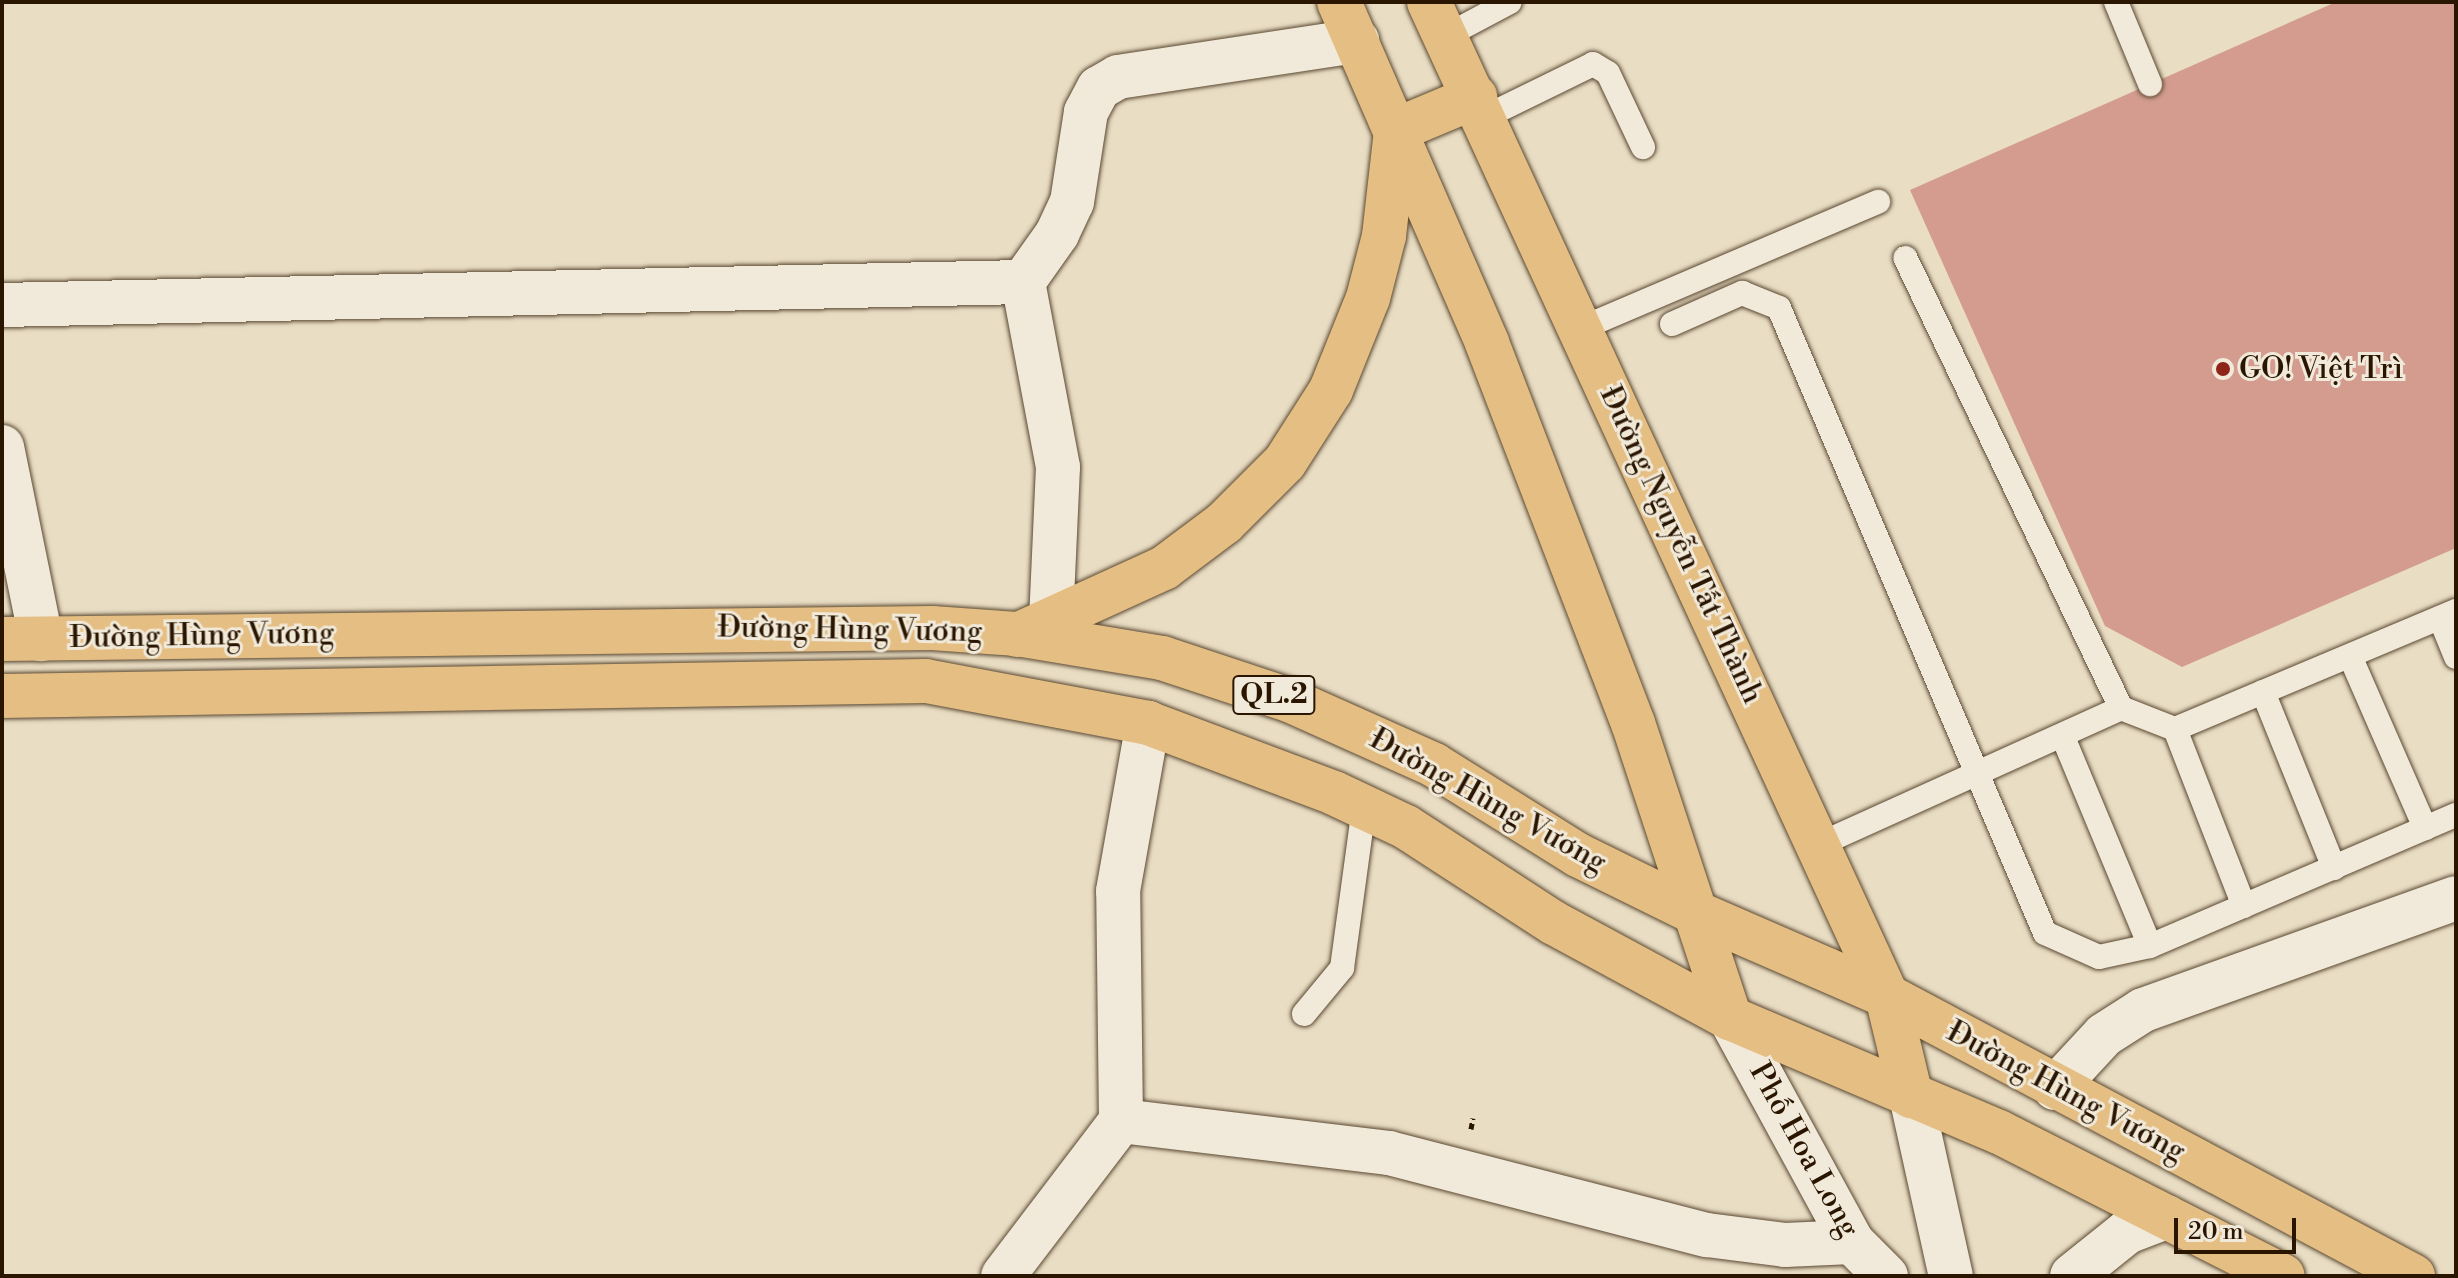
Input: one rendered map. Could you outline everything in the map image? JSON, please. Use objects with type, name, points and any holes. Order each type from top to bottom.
[{"type":"main road","points":[[1339,2],[1487,343],[1633,723],[1730,1018]]},
{"type":"main road","name":"Đường Nguyễn Tất Thành","points":[[1437,19],[1582,328],[1887,996],[1911,1096]]},
{"type":"main road","points":[[1396,130],[1480,107]]},
{"type":"main road","points":[[1013,695],[1034,627],[1141,582],[1174,561],[1256,494],[1293,450],[1331,390],[1368,298],[1384,236],[1396,130]]},
{"type":"main road","name":"Đường Hùng Vương","points":[[22,639],[628,628],[1034,627],[1162,658],[1351,725],[1434,765],[1578,855],[1694,912],[1887,996],[2413,1276]]},
{"type":"main road","name":"Đường Hùng Vương","points":[[2,696],[926,681],[1013,695],[1148,723],[1364,807],[1406,827],[1554,923],[1730,1018],[1999,1132],[2283,1276]]},
{"type":"street","points":[[1034,627],[1058,467],[1023,282],[1057,234],[1072,202],[1086,112],[1099,88],[1118,77],[1357,41]]},
{"type":"street","points":[[2,305],[1023,282]]},
{"type":"street","points":[[2,447],[22,639]]},
{"type":"street","points":[[1003,1276],[1121,1121],[1118,891],[1148,723]]},
{"type":"street","points":[[2055,1088],[2104,1035],[2143,1010],[2456,898]]},
{"type":"street","name":"Phố Hoa Long","points":[[1730,1018],[1852,1242],[1886,1276]]},
{"type":"street","points":[[1911,1096],[1951,1276]]},
{"type":"street","points":[[1121,1121],[1389,1153],[1707,1235],[1785,1245],[1852,1242]]},
{"type":"street","points":[[2072,1276],[2127,1232],[2166,1217]]},
{"type":"lane","points":[[1437,19],[1510,2]]},
{"type":"lane","points":[[2116,2],[2150,84]]},
{"type":"lane","points":[[1480,107],[1593,64],[1608,73],[1643,147]]},
{"type":"lane","points":[[1582,328],[1878,202]]},
{"type":"lane","points":[[1905,258],[2121,708],[2175,729],[2448,615],[2456,657]]},
{"type":"lane","points":[[1672,324],[1742,293],[1779,308],[1975,776],[2045,933],[2099,957],[2150,946],[2456,815]]},
{"type":"lane","points":[[2350,656],[2425,828]]},
{"type":"lane","points":[[2263,692],[2334,868]]},
{"type":"lane","points":[[1818,845],[2063,737],[2121,708]]},
{"type":"lane","points":[[2175,729],[2244,906]]},
{"type":"lane","points":[[2063,737],[2150,946]]},
{"type":"lane","points":[[1304,1014],[1342,968],[1364,807]]},
{"type":"building","name":"GO! Việt Trì","points":[[2336,2],[2456,2],[2456,548],[2182,667],[2105,626],[1910,190]]},
{"type":"place","name":"GO! Việt Trì","points":[[2223,369]]}]
